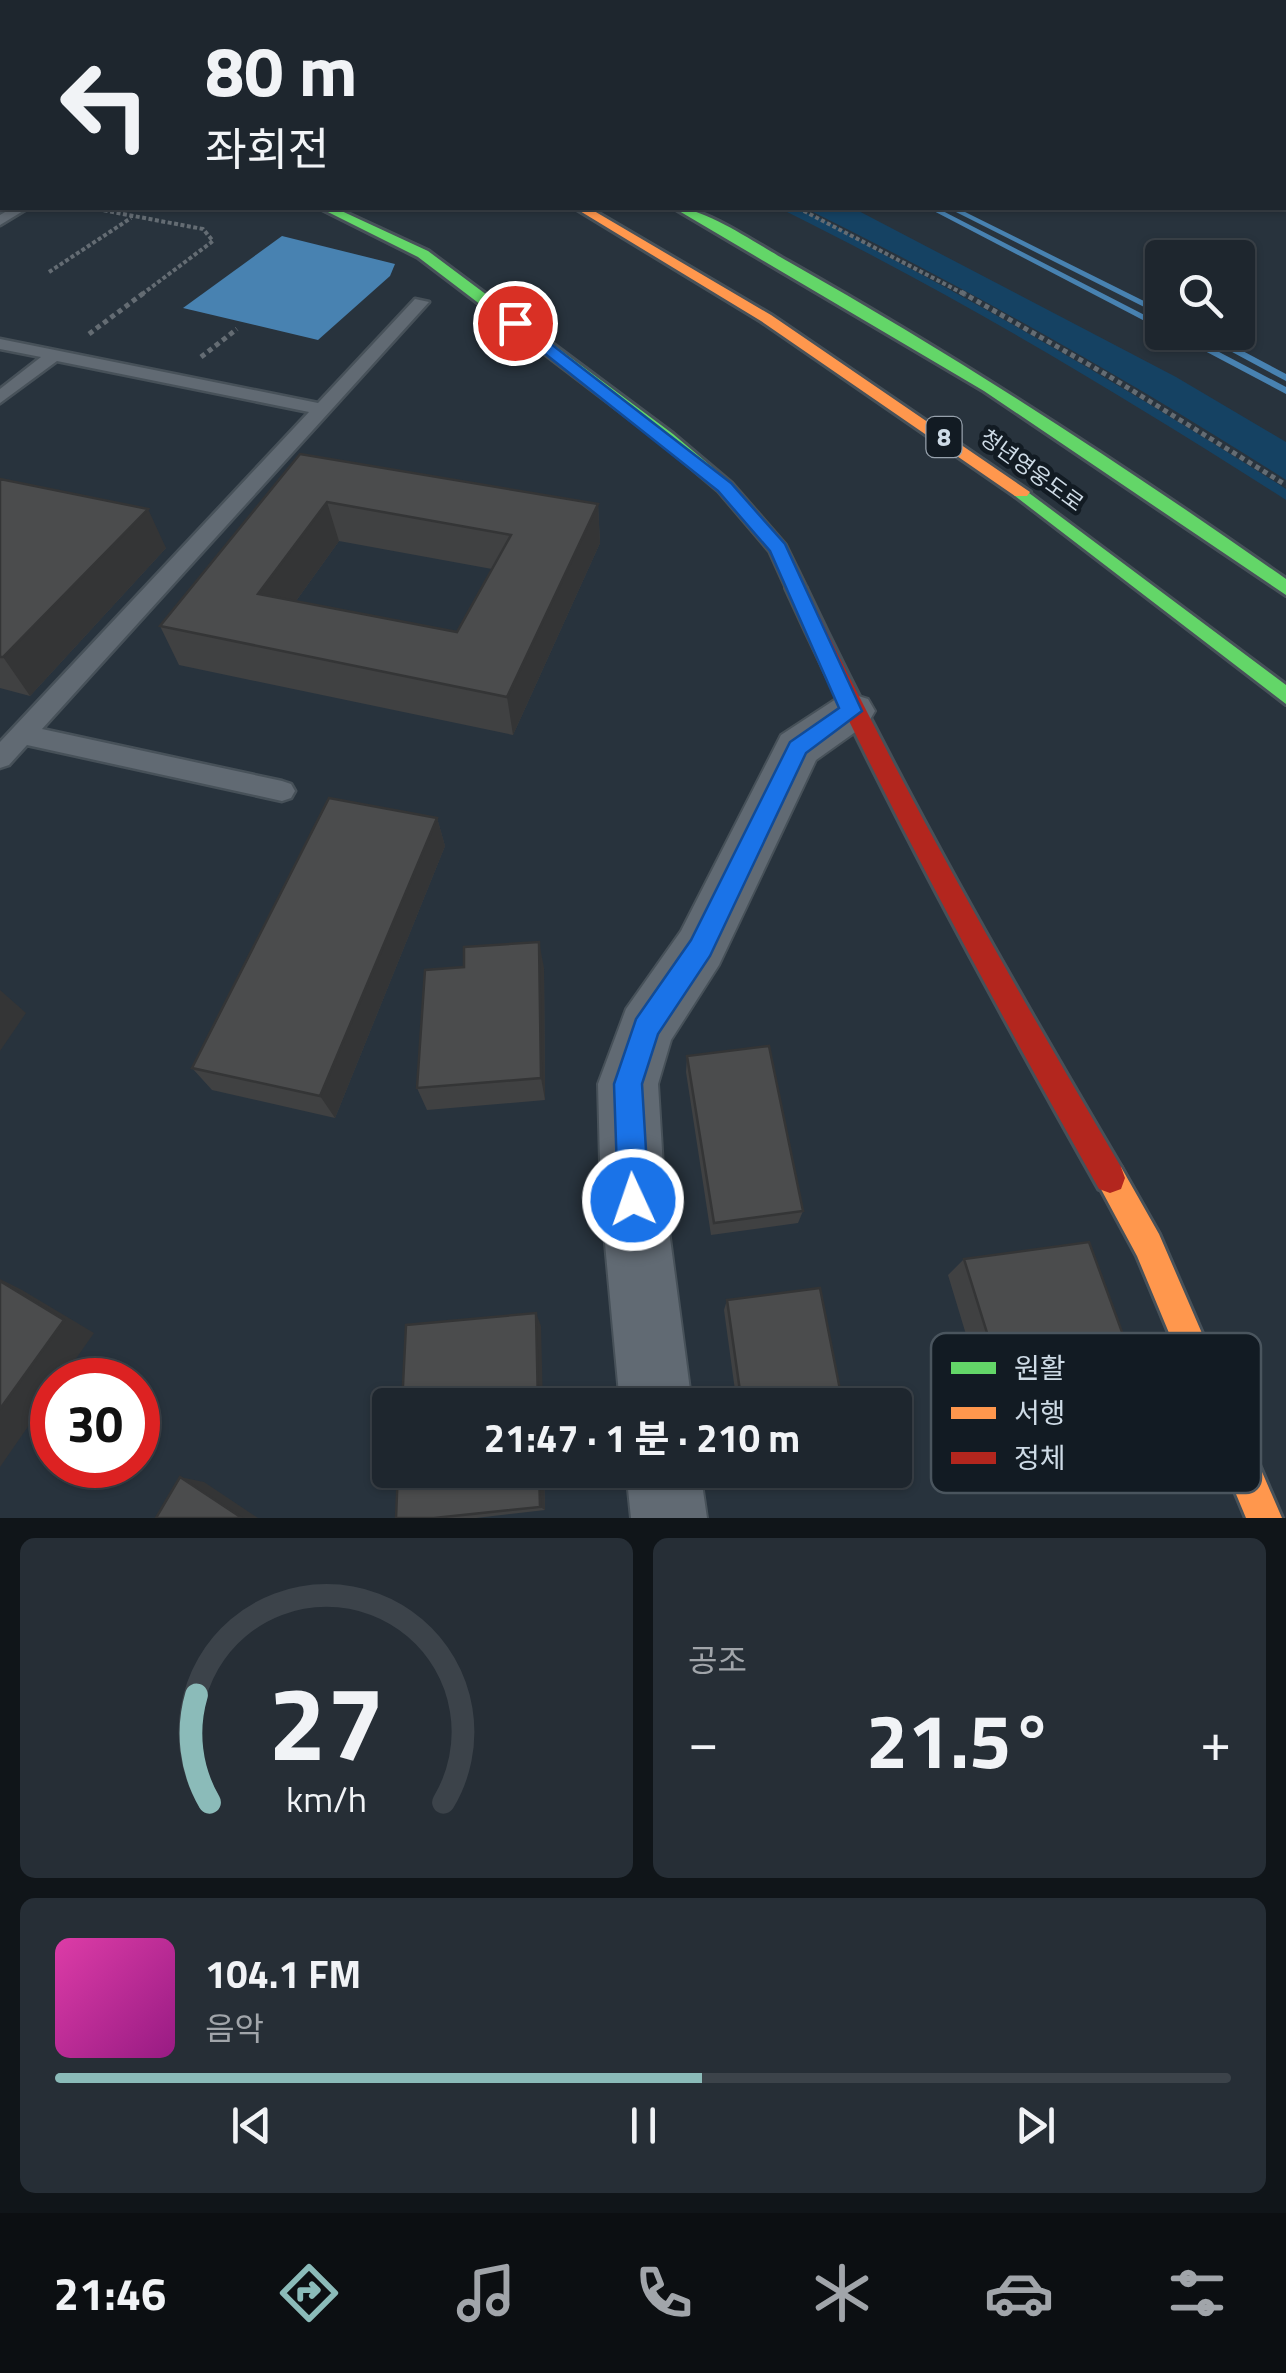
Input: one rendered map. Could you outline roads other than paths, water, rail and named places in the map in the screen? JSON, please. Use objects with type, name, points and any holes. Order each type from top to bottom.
[{"type":"main road","points":[[330,210],[423,254],[667,438],[724,487],[778,549],[852,711],[1004,994],[1148,1245],[1185,1333]]},
{"type":"main road","name":"청년영웅도로","points":[[585,210],[677,261],[827,356],[996,473],[1286,696]]},
{"type":"main road","name":"청년영웅도로","points":[[684,210],[896,329],[1072,441],[1286,588]]},
{"type":"main road","points":[[1253,1493],[1264,1518]]},
{"type":"street","points":[[654,1388],[633,1200],[628,1084],[646,1028],[700,948],[798,748],[852,711]]},
{"type":"street","points":[[666,1488],[669,1518]]},
{"type":"lane","points":[[0,758],[421,302]]},
{"type":"lane","points":[[0,344],[321,409]]},
{"type":"lane","points":[[0,398],[54,355]]},
{"type":"lane","points":[[22,734],[282,791]]},
{"type":"waterway","points":[[936,210],[1145,318]]},
{"type":"waterway","points":[[956,210],[1145,304]]},
{"type":"waterway","points":[[1207,350],[1286,391]]},
{"type":"waterway","points":[[1233,350],[1286,378]]}]
